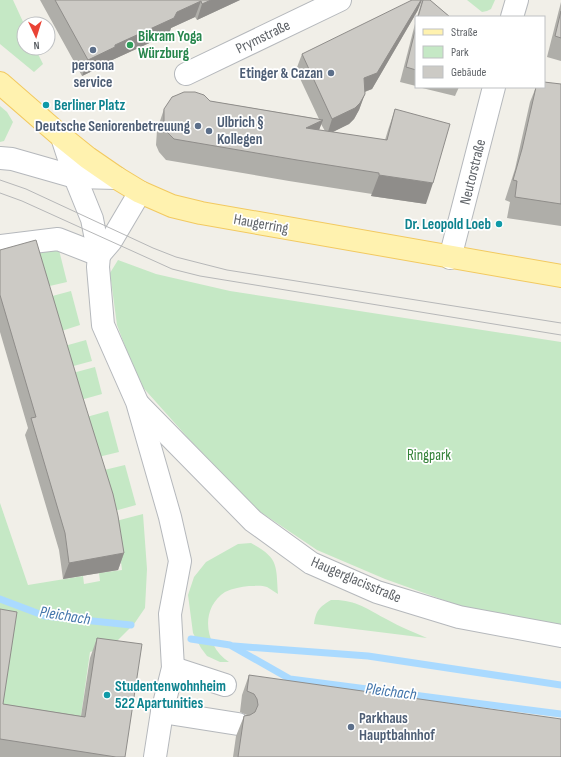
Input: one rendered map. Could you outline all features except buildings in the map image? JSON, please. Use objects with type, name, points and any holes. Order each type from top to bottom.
[{"type":"main road","name":"Haugerring","points":[[0,83],[88,158],[140,192],[172,206],[201,213],[450,258],[561,276]]},
{"type":"street","name":"Prymstraße","points":[[186,74],[340,0]]},
{"type":"street","points":[[512,16],[517,0]]},
{"type":"street","name":"Neutorstraße","points":[[450,258],[494,88]]},
{"type":"street","points":[[62,137],[75,177]]},
{"type":"street","points":[[0,158],[12,159],[75,177],[117,178]]},
{"type":"street","name":"Haugerglacisstraße","points":[[75,177],[92,219],[99,255],[98,267],[103,325],[137,402],[170,517],[180,561],[170,614],[173,668],[162,712],[155,757]]},
{"type":"street","points":[[0,246],[58,239],[99,255],[111,241],[140,192]]},
{"type":"street","name":"Haugerglacisstraße","points":[[137,402],[253,521],[311,563],[377,592],[459,618],[561,636]]},
{"type":"street","points":[[173,668],[225,685]]},
{"type":"street","points":[[162,712],[238,724]]},
{"type":"green space","points":[[0,0],[13,0],[20,16],[16,16],[16,56],[39,56],[43,64],[34,72],[0,44]]},
{"type":"green space","points":[[467,0],[495,0],[491,9],[482,12]]},
{"type":"green space","points":[[0,106],[7,112],[13,122],[4,141],[0,142]]},
{"type":"green space","points":[[58,246],[67,282],[41,288],[32,253]]},
{"type":"green space","name":"Ringpark","points":[[118,260],[156,274],[230,291],[561,342],[561,629],[463,607],[385,579],[317,550],[259,511],[189,439],[139,383],[117,325],[110,273]]},
{"type":"green space","points":[[71,291],[80,325],[55,333],[45,298]]},
{"type":"green space","points":[[86,340],[92,361],[66,368],[61,347]]},
{"type":"green space","points":[[95,367],[102,394],[77,401],[69,374]]},
{"type":"green space","points":[[108,411],[119,452],[94,458],[83,418]]},
{"type":"green space","points":[[125,465],[136,505],[111,512],[100,471]]},
{"type":"green space","points":[[0,503],[28,585],[83,576],[84,584],[100,581],[99,573],[122,570],[116,521],[143,514],[147,569],[145,608],[134,624],[114,644],[90,652],[78,737],[0,725]]},
{"type":"green space","points":[[251,543],[267,553],[274,563],[277,576],[278,594],[265,586],[249,586],[225,592],[217,599],[211,608],[208,627],[210,637],[215,647],[229,662],[220,662],[207,656],[193,633],[188,595],[194,577],[206,562],[238,544]]},
{"type":"green space","points":[[331,600],[354,603],[397,625],[427,638],[314,624],[319,610]]},
{"type":"waterway","name":"Pleichach","points":[[0,599],[45,616],[131,625]]},
{"type":"waterway","name":"Pleichach","points":[[191,639],[230,645],[290,679],[561,714]]},
{"type":"waterway","name":"Pleichach","points":[[234,646],[368,656],[561,685]]},
{"type":"tram line","points":[[0,180],[26,189],[153,248],[176,257],[227,270],[561,323]]},
{"type":"tram line","points":[[0,193],[22,201],[172,269],[200,276],[561,335]]},
{"type":"place","name":"Bikram Yoga Würzburg","points":[[130,45]]},
{"type":"place","name":"persona service","points":[[93,50]]},
{"type":"place","name":"Etinger & Cazan","points":[[331,73]]},
{"type":"place","name":"Berliner Platz","points":[[46,105]]},
{"type":"place","name":"Deutsche Seniorenbetreuung","points":[[198,126]]},
{"type":"place","name":"Ulbrich § Kollegen","points":[[209,131]]},
{"type":"place","name":"Dr. Leopold Loeb","points":[[499,224]]},
{"type":"place","name":"Studentenwohnheim 522 Apartunities","points":[[107,695]]},
{"type":"place","name":"Parkhaus Hauptbahnhof","points":[[351,727]]}]
